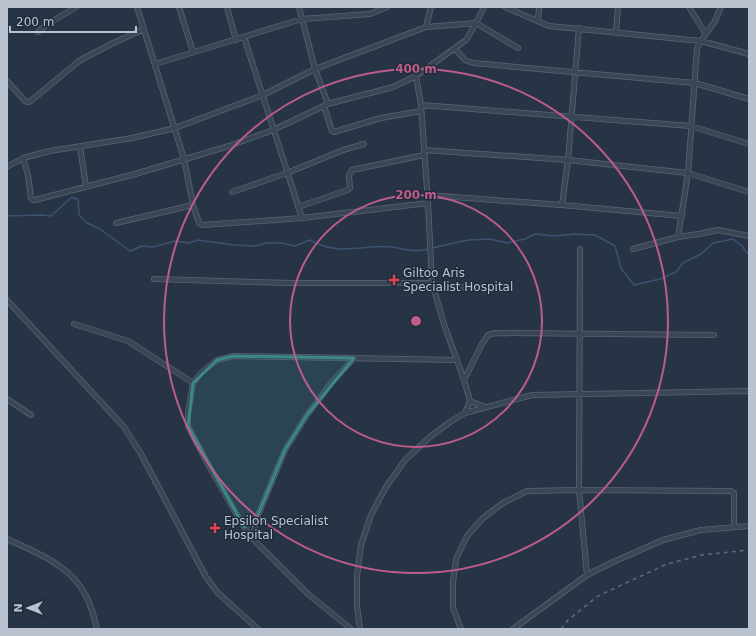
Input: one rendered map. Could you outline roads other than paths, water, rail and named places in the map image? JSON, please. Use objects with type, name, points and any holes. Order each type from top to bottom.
[{"type":"street","points":[[38,32],[46,25],[76,7]]},
{"type":"street","points":[[136,7],[184,158],[199,223],[203,225],[302,218],[428,203]]},
{"type":"street","points":[[179,7],[193,52]]},
{"type":"street","points":[[227,7],[236,40]]},
{"type":"street","points":[[299,7],[332,131],[334,132],[381,118],[421,111]]},
{"type":"street","points":[[155,64],[302,19],[370,14],[387,7]]},
{"type":"street","points":[[426,27],[431,7]]},
{"type":"street","points":[[23,158],[28,175],[32,200],[135,174],[184,158],[229,146],[273,130],[326,105],[393,87],[416,76],[466,40],[484,7]]},
{"type":"street","points":[[505,7],[550,26],[701,41],[749,54]]},
{"type":"street","points":[[538,7],[538,20]]},
{"type":"street","points":[[616,32],[618,7]]},
{"type":"street","points":[[689,7],[706,34]]},
{"type":"street","points":[[678,237],[688,172],[697,48],[715,22],[720,7]]},
{"type":"street","points":[[7,167],[23,158],[50,151],[132,138],[175,128],[263,95],[315,69],[426,27],[476,23],[518,48]]},
{"type":"street","points":[[562,205],[568,160],[579,28]]},
{"type":"street","points":[[7,81],[25,101],[29,102],[78,61],[144,29]]},
{"type":"street","points":[[244,37],[302,218]]},
{"type":"street","points":[[742,52],[749,48]]},
{"type":"street","points":[[455,49],[465,60],[473,64],[695,83],[749,99]]},
{"type":"street","points":[[416,76],[421,105],[433,285],[444,324],[470,400],[464,413]]},
{"type":"street","points":[[421,105],[691,126],[749,144]]},
{"type":"street","points":[[232,192],[288,173],[343,150],[364,144]]},
{"type":"street","points":[[80,147],[86,187]]},
{"type":"street","points":[[298,207],[348,190],[350,188],[350,174],[352,170],[424,153],[568,160],[688,172],[749,192]]},
{"type":"street","points":[[427,195],[682,216]]},
{"type":"street","points":[[116,223],[194,205]]},
{"type":"street","points":[[633,249],[678,237],[718,230],[749,236]]},
{"type":"street","points":[[580,249],[581,333],[579,393],[579,490],[587,576]]},
{"type":"street","points":[[154,279],[486,287]]},
{"type":"street","points":[[7,300],[124,427],[206,577],[218,593],[258,629]]},
{"type":"street","points":[[74,324],[128,341],[193,383]]},
{"type":"street","points":[[464,380],[488,335],[496,333],[714,335]]},
{"type":"street","points":[[351,629],[308,594],[253,540],[244,527],[188,426],[188,413],[193,383],[201,373],[217,360],[233,356],[456,360]]},
{"type":"street","points":[[253,540],[256,520],[285,450],[307,416],[332,382],[354,358]]},
{"type":"street","points":[[460,370],[472,364]]},
{"type":"street","points":[[360,629],[357,606],[357,576],[361,545],[371,515],[386,488],[405,460],[431,436],[464,413],[532,395],[749,391]]},
{"type":"street","points":[[7,399],[31,415]]},
{"type":"street","points":[[470,400],[485,407]]},
{"type":"street","points":[[460,629],[453,608],[453,583],[456,559],[467,536],[483,518],[503,503],[528,491],[731,491],[734,493],[734,526]]},
{"type":"street","points":[[244,527],[256,520]]},
{"type":"street","points":[[513,629],[587,576],[611,562],[663,540],[701,530],[734,526],[749,526]]},
{"type":"street","points":[[7,539],[37,552],[65,568],[84,593],[91,607],[97,629]]},
{"type":"waterway","points":[[7,216],[51,216],[72,197],[78,200],[79,215],[87,223],[100,229],[130,251],[142,246],[153,247],[175,241],[189,243],[197,240],[234,245],[256,246],[266,243],[281,243],[295,246],[310,240],[331,248],[341,249],[381,247],[392,247],[414,251],[429,249]]},
{"type":"waterway","points":[[432,248],[468,240],[490,239],[507,243],[525,239],[535,234],[555,236],[575,234],[595,235],[615,246],[621,268],[634,285],[660,279],[676,272],[683,263],[701,254],[713,243],[733,239],[741,245],[749,255]]},
{"type":"railway","points":[[561,629],[568,620],[598,596],[667,564],[702,555],[749,550]]},
{"type":"place","name":"Giltoo Aris Specialist Hospital","points":[[394,280]]},
{"type":"place","name":"Epsilon Specialist Hospital","points":[[215,528]]}]
